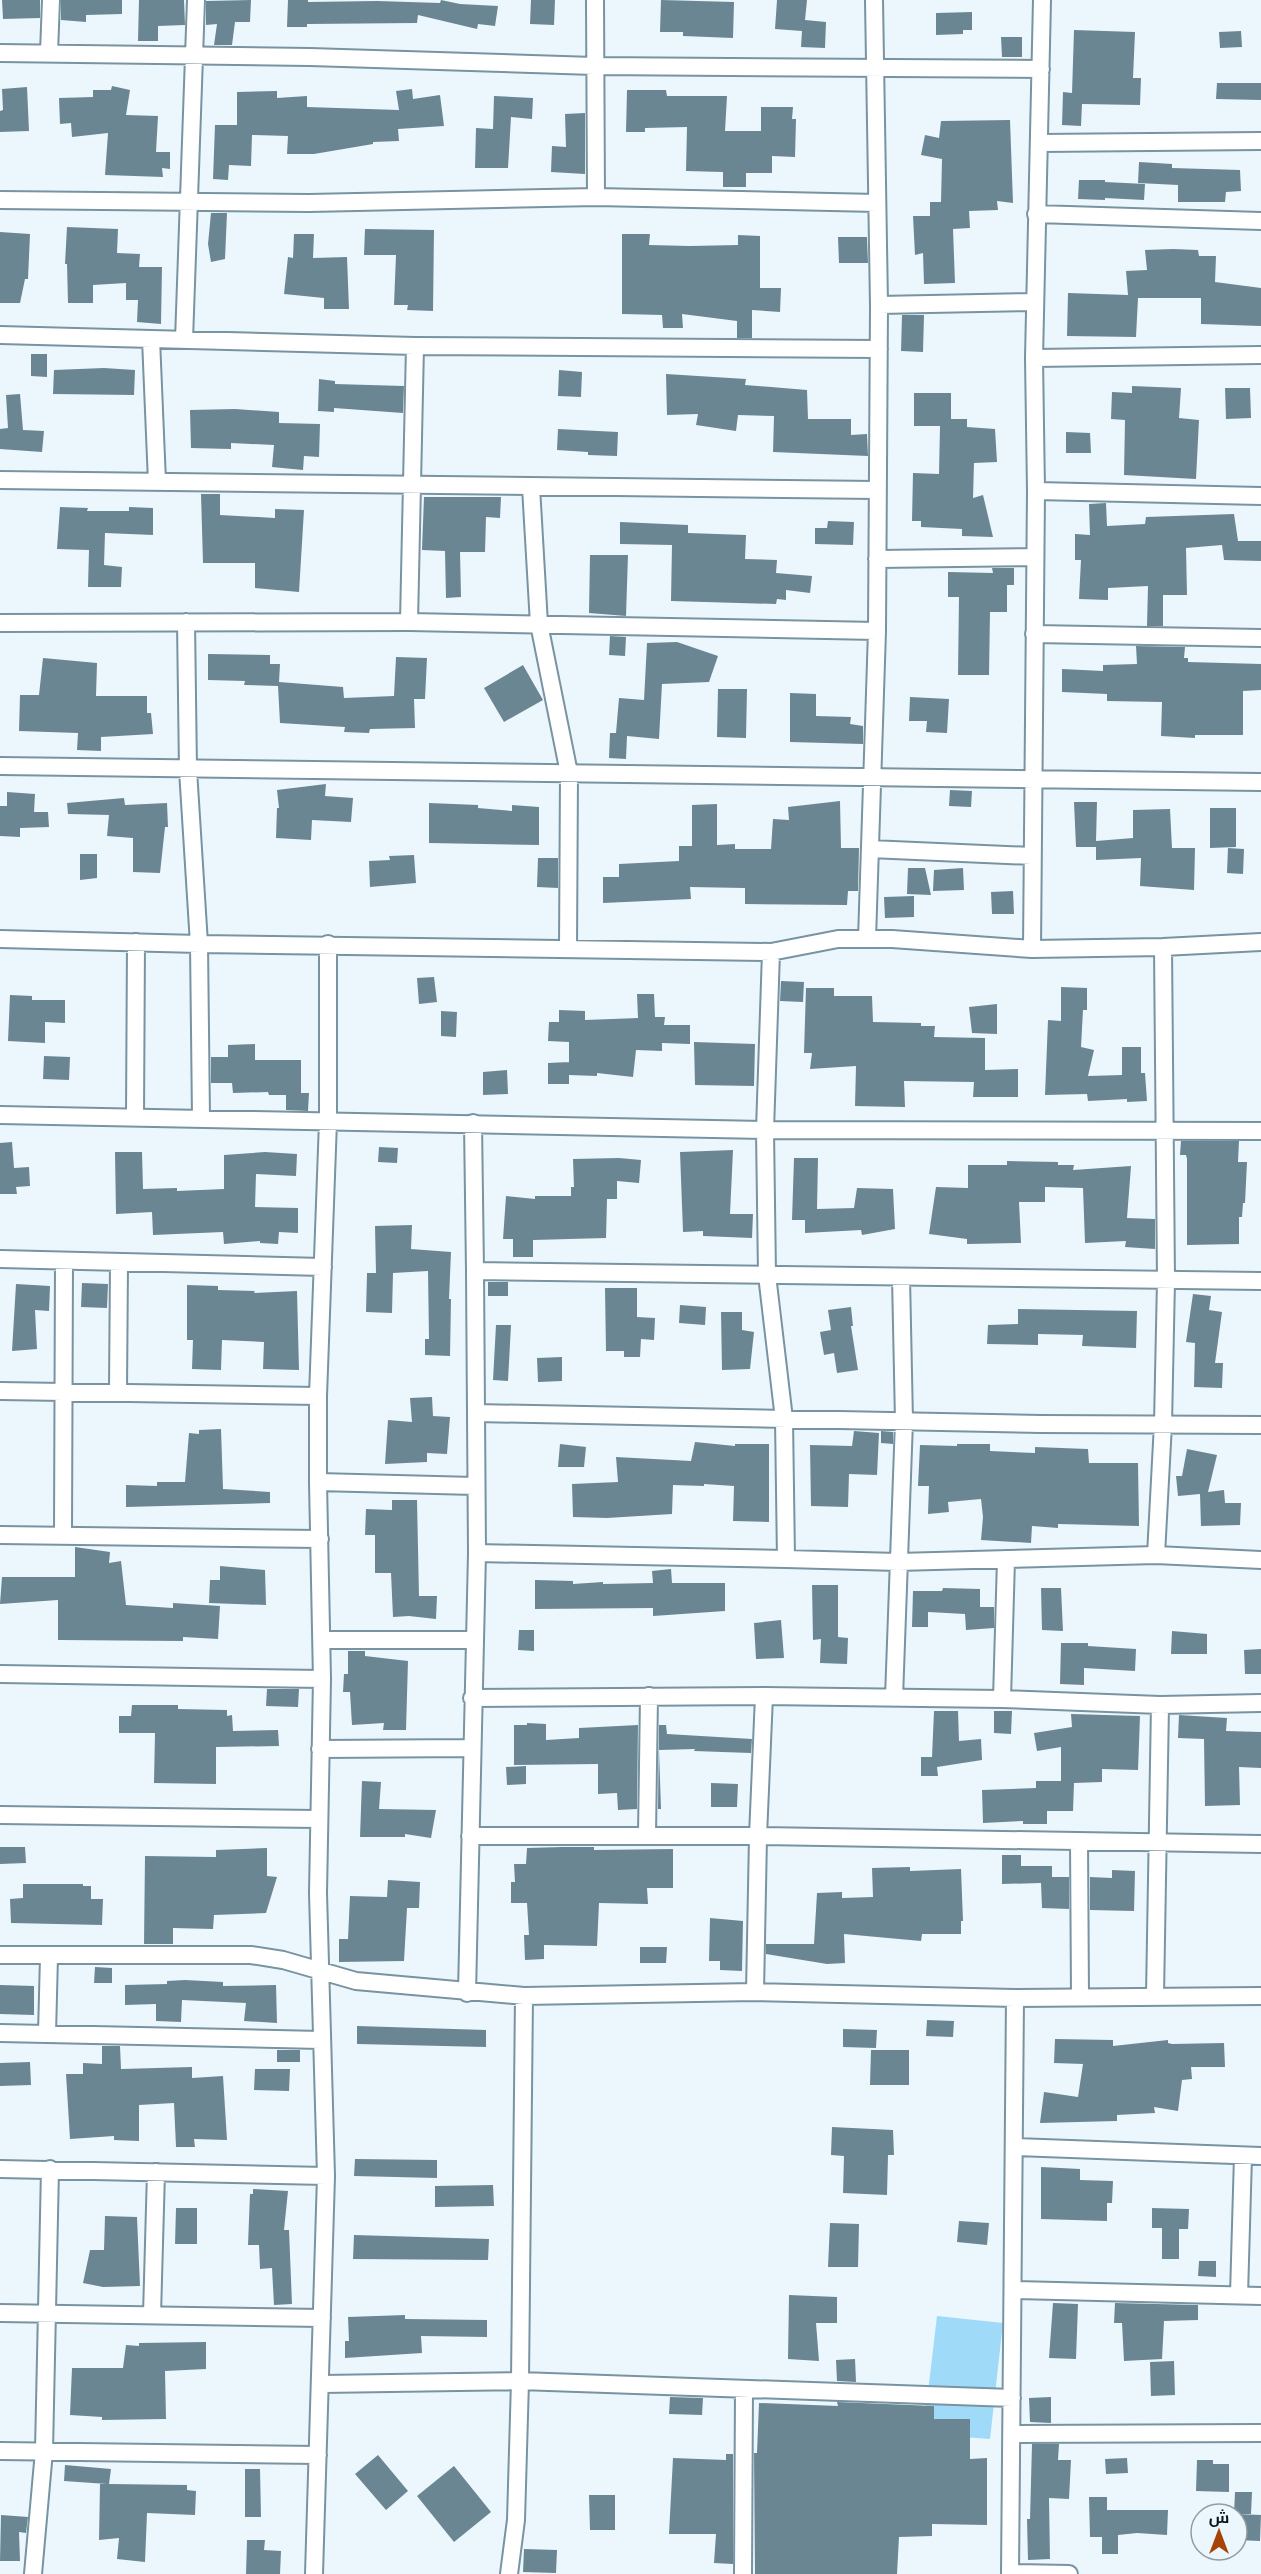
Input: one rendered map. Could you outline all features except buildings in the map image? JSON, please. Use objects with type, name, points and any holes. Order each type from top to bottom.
[{"type":"street","points":[[49,53],[51,0]]},
{"type":"street","points":[[184,340],[196,0]]},
{"type":"street","points":[[595,0],[596,197]]},
{"type":"street","points":[[867,939],[870,778],[877,631],[879,304],[874,0]]},
{"type":"street","points":[[1032,949],[1036,491],[1034,358],[1042,0]]},
{"type":"street","points":[[0,53],[310,57],[594,66],[1041,69]]},
{"type":"street","points":[[1040,143],[1261,141]]},
{"type":"street","points":[[0,200],[188,203],[596,197],[877,203]]},
{"type":"street","points":[[1036,214],[1261,221]]},
{"type":"street","points":[[879,304],[1035,302]]},
{"type":"street","points":[[0,335],[415,346],[879,349]]},
{"type":"street","points":[[151,339],[157,482]]},
{"type":"street","points":[[409,622],[415,346]]},
{"type":"street","points":[[1034,358],[1261,355]]},
{"type":"street","points":[[0,480],[877,490]]},
{"type":"street","points":[[531,486],[539,624],[568,773],[568,949]]},
{"type":"street","points":[[1036,491],[1261,496]]},
{"type":"street","points":[[877,559],[1035,557]]},
{"type":"street","points":[[186,622],[188,770],[199,945],[201,1118]]},
{"type":"street","points":[[0,623],[409,622],[877,631]]},
{"type":"street","points":[[1035,634],[1261,638]]},
{"type":"street","points":[[0,766],[1261,782],[1261,795]]},
{"type":"street","points":[[870,849],[1032,855]]},
{"type":"street","points":[[0,939],[199,945],[771,952],[838,939],[1032,949],[1163,947],[1261,942]]},
{"type":"street","points":[[135,1117],[136,942]]},
{"type":"street","points":[[314,2574],[322,2384],[326,2176],[321,2040],[318,1819],[322,1640],[318,1396],[328,1121],[328,945]]},
{"type":"street","points":[[1156,1555],[1163,1424],[1166,1280],[1163,947]]},
{"type":"street","points":[[771,952],[765,1130],[767,1275],[784,1419],[786,1559]]},
{"type":"street","points":[[0,1114],[765,1130],[1261,1131]]},
{"type":"street","points":[[467,1993],[477,1553],[473,1124]]},
{"type":"street","points":[[0,1259],[323,1267]]},
{"type":"street","points":[[63,1261],[63,1535]]},
{"type":"street","points":[[118,1391],[119,1263]]},
{"type":"street","points":[[476,1271],[1261,1281]]},
{"type":"street","points":[[894,1698],[904,1421],[901,1276]]},
{"type":"street","points":[[0,1391],[118,1391],[318,1396]]},
{"type":"street","points":[[476,1413],[1261,1425]]},
{"type":"street","points":[[318,1482],[476,1486]]},
{"type":"street","points":[[0,1535],[320,1539]]},
{"type":"street","points":[[477,1553],[898,1562],[1156,1555],[1261,1560]]},
{"type":"street","points":[[1002,1699],[1006,1559]]},
{"type":"street","points":[[322,1640],[474,1640]]},
{"type":"street","points":[[0,1674],[322,1679]]},
{"type":"street","points":[[647,1835],[649,1696]]},
{"type":"street","points":[[472,1698],[764,1696],[1002,1699],[1160,1705],[1261,1703]]},
{"type":"street","points":[[755,1992],[764,1696]]},
{"type":"street","points":[[1155,1996],[1160,1705]]},
{"type":"street","points":[[320,1749],[471,1748]]},
{"type":"street","points":[[0,1815],[318,1819]]},
{"type":"street","points":[[470,1836],[758,1836],[1261,1844]]},
{"type":"street","points":[[1079,1841],[1080,1997]]},
{"type":"street","points":[[0,1955],[251,1955],[283,1960],[356,1981],[467,1993],[524,1996],[755,1992],[1015,1998],[1261,1996]]},
{"type":"street","points":[[47,2034],[49,1956]]},
{"type":"street","points":[[509,2574],[516,2520],[520,2381],[524,1996]]},
{"type":"street","points":[[1015,1998],[1010,2573],[1069,2574]]},
{"type":"street","points":[[0,2033],[321,2040]]},
{"type":"street","points":[[1015,2147],[1261,2156]]},
{"type":"street","points":[[1239,2295],[1243,2156]]},
{"type":"street","points":[[0,2169],[326,2176]]},
{"type":"street","points":[[33,2574],[44,2451],[49,2313],[50,2169]]},
{"type":"street","points":[[152,2315],[156,2172]]},
{"type":"street","points":[[1013,2290],[1261,2296]]},
{"type":"street","points":[[0,2313],[322,2318]]},
{"type":"street","points":[[322,2384],[520,2381],[1012,2398]]},
{"type":"street","points":[[743,2574],[744,2389]]},
{"type":"street","points":[[1012,2434],[1261,2433]]},
{"type":"street","points":[[0,2451],[318,2456]]},
{"type":"shaded area","points":[[937,2316],[1003,2323],[990,2439],[923,2434]]}]
